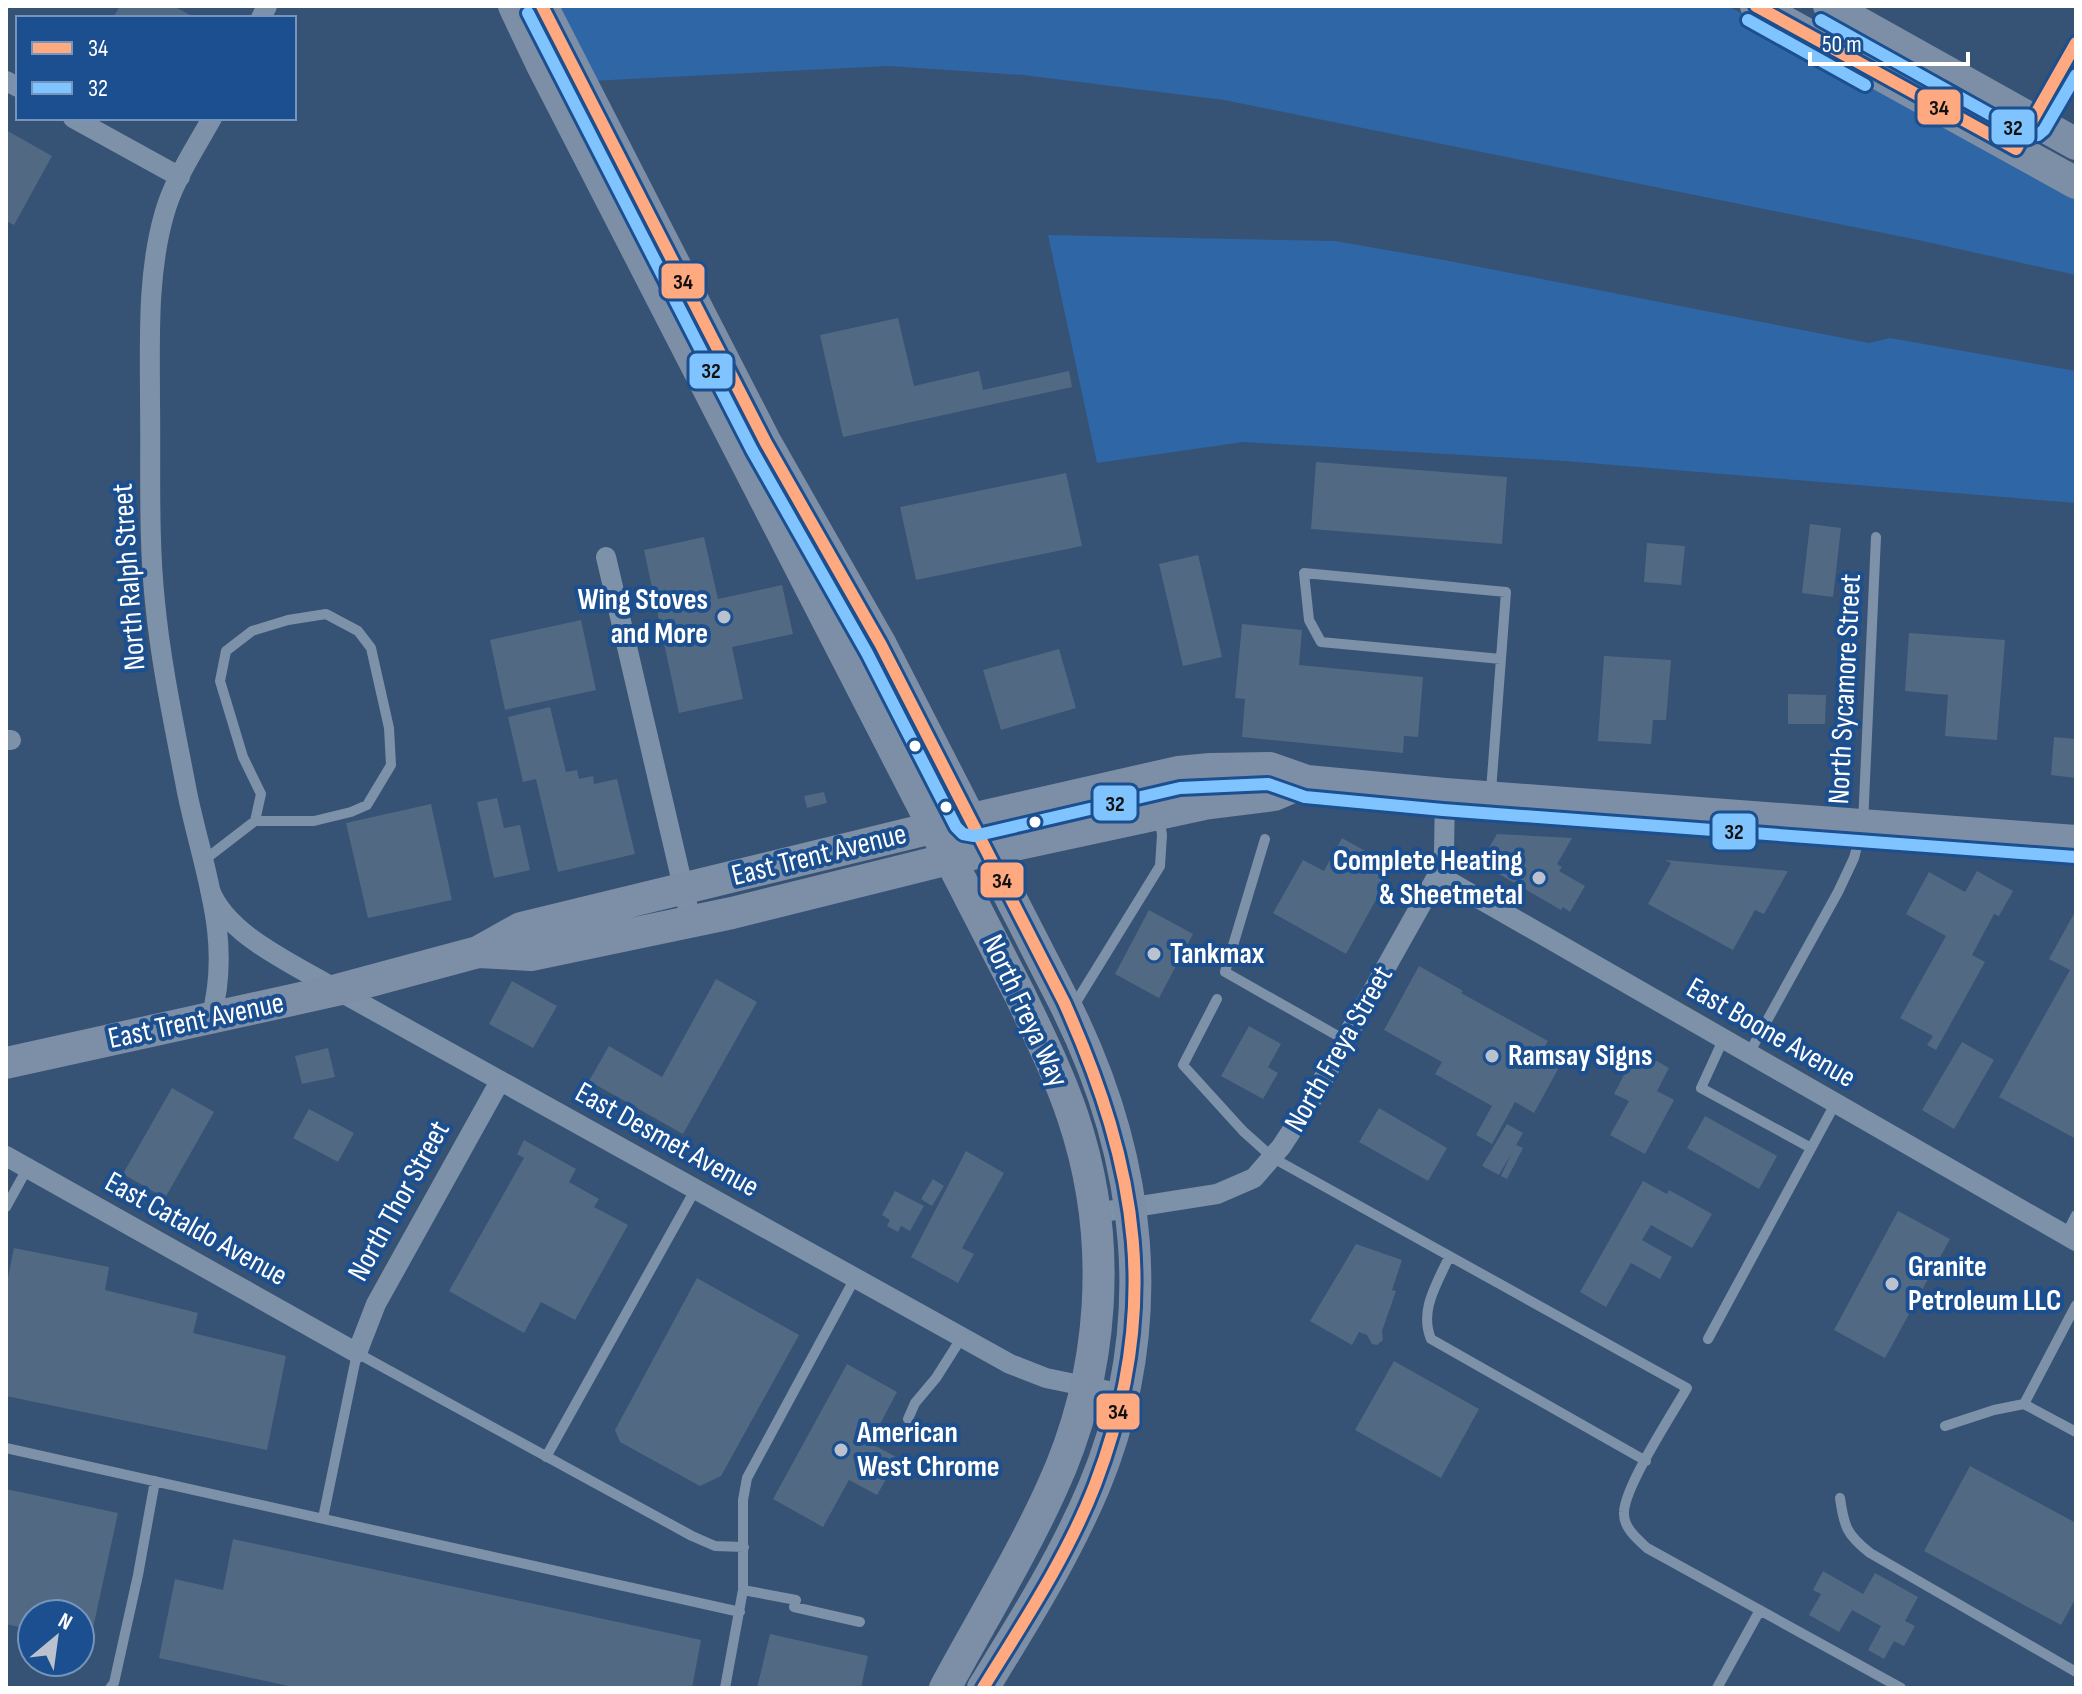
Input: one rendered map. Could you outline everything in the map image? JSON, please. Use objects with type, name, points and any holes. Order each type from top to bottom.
[{"type":"main road","name":"North Freya Way","points":[[514,6],[761,463],[881,645],[1092,1062],[1118,1137],[1131,1207]]},
{"type":"main road","name":"North Freya Way","points":[[542,6],[761,463],[780,528],[1020,995],[1064,1091],[1082,1147],[1096,1213]]},
{"type":"main road","points":[[1756,6],[2076,183]]},
{"type":"main road","points":[[1829,6],[2076,144]]},
{"type":"main road","points":[[780,528],[819,572],[857,637],[871,646],[881,645]]},
{"type":"main road","name":"East Trent Avenue","points":[[6,1063],[337,990],[478,952],[521,928],[1178,772],[1270,768],[1307,781],[1445,794],[2076,841]]},
{"type":"main road","name":"East Trent Avenue","points":[[478,952],[531,955],[1204,804],[1274,795],[1307,781]]},
{"type":"main road","points":[[983,1688],[1034,1605],[1079,1521],[1105,1458],[1123,1394],[1131,1345],[1135,1295],[1131,1207]]},
{"type":"main road","points":[[945,1688],[1052,1489],[1070,1440],[1086,1386],[1098,1305],[1096,1213]]},
{"type":"street","points":[[77,120],[180,177]]},
{"type":"street","name":"North Ralph Street","points":[[211,120],[169,200],[161,228],[152,297],[151,539],[157,627],[188,795],[218,933],[221,972],[211,1018]]},
{"type":"street","points":[[606,557],[691,921]]},
{"type":"street","name":"North Freya Street","points":[[1096,1213],[1217,1194],[1254,1178],[1273,1158],[1308,1106],[1438,875],[1443,859],[1445,794]]},
{"type":"street","name":"East Boone Avenue","points":[[1438,875],[2071,1238]]},
{"type":"street","name":"East Desmet Avenue","points":[[210,890],[218,909],[240,931],[337,990],[1010,1364],[1046,1378],[1123,1394]]},
{"type":"street","name":"North Thor Street","points":[[357,1353],[376,1304],[500,1081]]},
{"type":"street","name":"East Cataldo Avenue","points":[[6,1156],[357,1353]]},
{"type":"lane","points":[[2016,149],[2076,43]]},
{"type":"lane","name":"North Sycamore Street","points":[[1748,1055],[1838,892],[1854,858],[1863,824],[1876,537]]},
{"type":"lane","points":[[1491,797],[1506,592],[1304,573],[1309,620],[1321,642],[1501,659]]},
{"type":"lane","points":[[203,861],[255,821],[314,821],[367,805],[391,765],[389,728],[371,648],[358,631],[326,614],[288,620],[252,631],[226,651],[220,681],[243,757],[261,794],[255,821]]},
{"type":"lane","points":[[1070,1014],[1160,866],[1162,835],[1159,814]]},
{"type":"lane","points":[[1265,839],[1225,972],[1345,1040]]},
{"type":"lane","points":[[1217,999],[1183,1065],[1243,1131],[1273,1158],[1687,1388],[1628,1492],[1623,1514],[1628,1528],[1647,1548],[1901,1688]]},
{"type":"lane","points":[[1723,1040],[1701,1088],[1811,1148]]},
{"type":"lane","points":[[1708,1339],[1835,1104]]},
{"type":"lane","points":[[6,1207],[27,1169]]},
{"type":"lane","points":[[546,1457],[695,1190]]},
{"type":"lane","points":[[2071,1238],[2076,1215]]},
{"type":"lane","points":[[1449,1257],[1426,1311],[1425,1325],[1431,1339],[1646,1461]]},
{"type":"lane","points":[[725,1688],[743,1590],[743,1500],[747,1478],[855,1278]]},
{"type":"lane","points":[[2024,1404],[2076,1305]]},
{"type":"lane","points":[[908,1419],[915,1403],[936,1378],[962,1337]]},
{"type":"lane","points":[[323,1518],[357,1353],[703,1542],[744,1547]]},
{"type":"lane","points":[[1945,1426],[2024,1404],[2076,1432]]},
{"type":"lane","points":[[6,1448],[740,1612]]},
{"type":"lane","points":[[115,1686],[155,1481]]},
{"type":"lane","points":[[1840,1498],[1843,1524],[1852,1539],[1870,1553],[2076,1672]]},
{"type":"lane","points":[[743,1590],[796,1600],[794,1607],[860,1622]]},
{"type":"lane","points":[[1717,1688],[1760,1610]]},
{"type":"shaded area","points":[[555,6],[1728,6],[2076,199],[2076,275],[1918,240],[1224,100],[1023,75],[888,66],[591,81]]},
{"type":"shaded area","points":[[1048,235],[1335,241],[1869,343],[1890,338],[2076,371],[2076,503],[1565,461],[1243,442],[1097,463]]},
{"type":"building","points":[[120,6],[173,6],[192,16],[114,16]]},
{"type":"building","points":[[6,130],[52,156],[14,225],[6,221]]},
{"type":"building","points":[[898,318],[914,386],[979,371],[983,390],[1069,371],[1072,387],[843,437],[820,335]]},
{"type":"building","points":[[1316,462],[1507,477],[1502,544],[1311,529]]},
{"type":"building","points":[[1066,473],[1082,546],[916,580],[900,507]]},
{"type":"building","points":[[1810,524],[1841,528],[1833,597],[1802,593]]},
{"type":"building","name":"Wing Stoves and More","points":[[704,537],[718,599],[782,585],[793,634],[732,647],[743,699],[679,713],[644,550]]},
{"type":"building","points":[[1647,543],[1685,546],[1681,585],[1644,582]]},
{"type":"building","points":[[1198,555],[1222,657],[1183,666],[1159,564]]},
{"type":"building","points":[[581,620],[596,690],[505,710],[490,640]]},
{"type":"building","points":[[1242,624],[1302,630],[1299,665],[1423,677],[1418,737],[1404,736],[1403,753],[1242,737],[1245,699],[1235,698]]},
{"type":"building","points":[[1909,633],[2005,640],[1997,740],[1945,736],[1948,695],[1905,691]]},
{"type":"building","points":[[1059,649],[1076,708],[1001,730],[983,670]]},
{"type":"building","points":[[1604,656],[1671,660],[1666,720],[1653,720],[1651,744],[1598,741]]},
{"type":"building","points":[[1788,694],[1826,695],[1825,724],[1788,724]]},
{"type":"building","points":[[550,707],[566,772],[577,770],[579,779],[593,776],[594,784],[617,779],[635,854],[558,872],[536,779],[523,782],[508,717]]},
{"type":"building","points":[[2054,737],[2076,739],[2076,778],[2051,775]]},
{"type":"building","points":[[824,792],[827,803],[807,808],[804,796]]},
{"type":"building","points":[[497,798],[504,828],[520,825],[530,870],[494,878],[477,802]]},
{"type":"building","points":[[431,804],[452,900],[368,918],[346,823]]},
{"type":"building","name":"Complete Heating & Sheetmetal","points":[[1497,834],[1572,838],[1557,864],[1562,867],[1559,871],[1585,886],[1570,912],[1563,907],[1561,910],[1480,863]]},
{"type":"building","points":[[1342,838],[1394,867],[1346,954],[1273,913],[1303,860],[1324,871]]},
{"type":"building","points":[[1665,860],[1788,871],[1764,914],[1755,910],[1733,950],[1648,904],[1671,863]]},
{"type":"building","points":[[1977,871],[2013,891],[1999,916],[1994,914],[1972,955],[1985,962],[1936,1050],[1927,1045],[1933,1036],[1900,1018],[1946,936],[1906,914],[1929,872],[1965,892]]},
{"type":"building","name":"Tankmax","points":[[1149,910],[1193,934],[1159,998],[1115,974]]},
{"type":"building","points":[[2076,910],[2076,1139],[1999,1097],[2070,970],[2049,959]]},
{"type":"building","name":"Ramsay Signs","points":[[1419,966],[1548,1041],[1542,1051],[1562,1062],[1534,1113],[1515,1102],[1492,1144],[1476,1135],[1492,1106],[1435,1074],[1442,1062],[1384,1030]]},
{"type":"building","points":[[716,979],[757,1002],[683,1134],[589,1081],[609,1046],[662,1077]]},
{"type":"building","points":[[512,981],[557,1006],[533,1048],[489,1024]]},
{"type":"building","points":[[1249,1026],[1281,1044],[1268,1067],[1278,1073],[1263,1099],[1221,1076]]},
{"type":"building","points":[[1962,1042],[1994,1060],[1954,1129],[1922,1110]]},
{"type":"building","points":[[328,1048],[335,1077],[302,1084],[295,1056]]},
{"type":"building","points":[[1637,1050],[1669,1068],[1657,1091],[1674,1100],[1645,1154],[1610,1135],[1629,1101],[1614,1094]]},
{"type":"building","points":[[172,1088],[214,1112],[165,1198],[123,1174]]},
{"type":"building","points":[[1379,1108],[1447,1148],[1428,1181],[1359,1142]]},
{"type":"building","points":[[309,1109],[354,1133],[338,1162],[293,1138]]},
{"type":"building","points":[[1705,1116],[1777,1156],[1759,1189],[1687,1148]]},
{"type":"building","points":[[1507,1124],[1523,1133],[1516,1145],[1523,1148],[1507,1179],[1501,1176],[1511,1154],[1499,1175],[1482,1166]]},
{"type":"building","points":[[524,1140],[576,1169],[569,1182],[599,1199],[594,1207],[628,1225],[575,1320],[541,1302],[524,1333],[449,1291],[524,1158],[517,1154]]},
{"type":"building","points":[[966,1151],[1004,1173],[962,1248],[974,1254],[958,1283],[911,1257]]},
{"type":"building","points":[[933,1179],[944,1186],[932,1206],[921,1199]]},
{"type":"building","points":[[1643,1181],[1667,1194],[1669,1190],[1712,1214],[1692,1248],[1651,1225],[1642,1240],[1672,1257],[1660,1279],[1631,1263],[1606,1307],[1580,1292]]},
{"type":"building","points":[[895,1191],[924,1206],[910,1231],[901,1226],[898,1232],[887,1226],[890,1220],[882,1215]]},
{"type":"building","name":"Granite Petroleum LLC","points":[[1898,1211],[1950,1239],[1885,1358],[1834,1330]]},
{"type":"building","points":[[1356,1244],[1402,1260],[1392,1290],[1396,1291],[1382,1331],[1383,1340],[1377,1345],[1359,1332],[1352,1345],[1310,1321]]},
{"type":"building","points":[[14,1248],[109,1267],[105,1290],[198,1313],[193,1333],[286,1356],[267,1450],[6,1396],[6,1287]]},
{"type":"building","points":[[697,1278],[799,1335],[721,1476],[700,1486],[620,1442],[615,1430]]},
{"type":"building","points":[[1394,1361],[1479,1409],[1441,1478],[1355,1430]]},
{"type":"building","name":"American West Chrome","points":[[847,1364],[897,1392],[870,1443],[898,1458],[877,1495],[849,1480],[823,1527],[773,1499]]},
{"type":"building","points":[[1970,1466],[2076,1523],[2076,1598],[2061,1625],[1924,1551]]},
{"type":"building","points":[[6,1489],[118,1513],[96,1614],[96,1598],[16,1598],[16,1626],[6,1624]]},
{"type":"building","points":[[233,1539],[701,1640],[692,1688],[298,1688],[159,1658],[175,1579],[223,1590]]},
{"type":"building","points":[[1823,1571],[1863,1594],[1875,1573],[1918,1597],[1905,1621],[1915,1626],[1904,1646],[1894,1641],[1884,1659],[1868,1650],[1881,1626],[1852,1610],[1839,1632],[1809,1615],[1821,1594],[1813,1590]]},
{"type":"building","points":[[770,1634],[868,1656],[861,1688],[757,1688]]},
{"type":"transit line","name":"34","points":[[542,6],[766,443],[881,645],[1064,1002],[1110,1123],[1133,1240],[1134,1299],[1129,1359],[1116,1421],[1084,1512],[1044,1589],[983,1688]]},
{"type":"transit line","name":"34","points":[[1756,6],[2016,149],[2076,43]]},
{"type":"transit line","name":"32","points":[[528,13],[752,450],[867,653],[956,827],[963,834],[974,836],[1180,788],[1268,784],[1305,797],[1443,810],[2075,857]]},
{"type":"transit line","name":"32","points":[[1748,20],[1865,85]]},
{"type":"transit line","name":"32","points":[[1821,20],[2029,136],[2038,135],[2044,130],[2076,75]]},
{"type":"place","name":"Wing Stoves and More","points":[[724,617]]},
{"type":"place","name":"Complete Heating & Sheetmetal","points":[[1539,878]]},
{"type":"place","name":"Tankmax","points":[[1154,954]]},
{"type":"place","name":"Ramsay Signs","points":[[1492,1056]]},
{"type":"place","name":"Granite Petroleum LLC","points":[[1892,1284]]},
{"type":"place","name":"American West Chrome","points":[[841,1450]]}]
